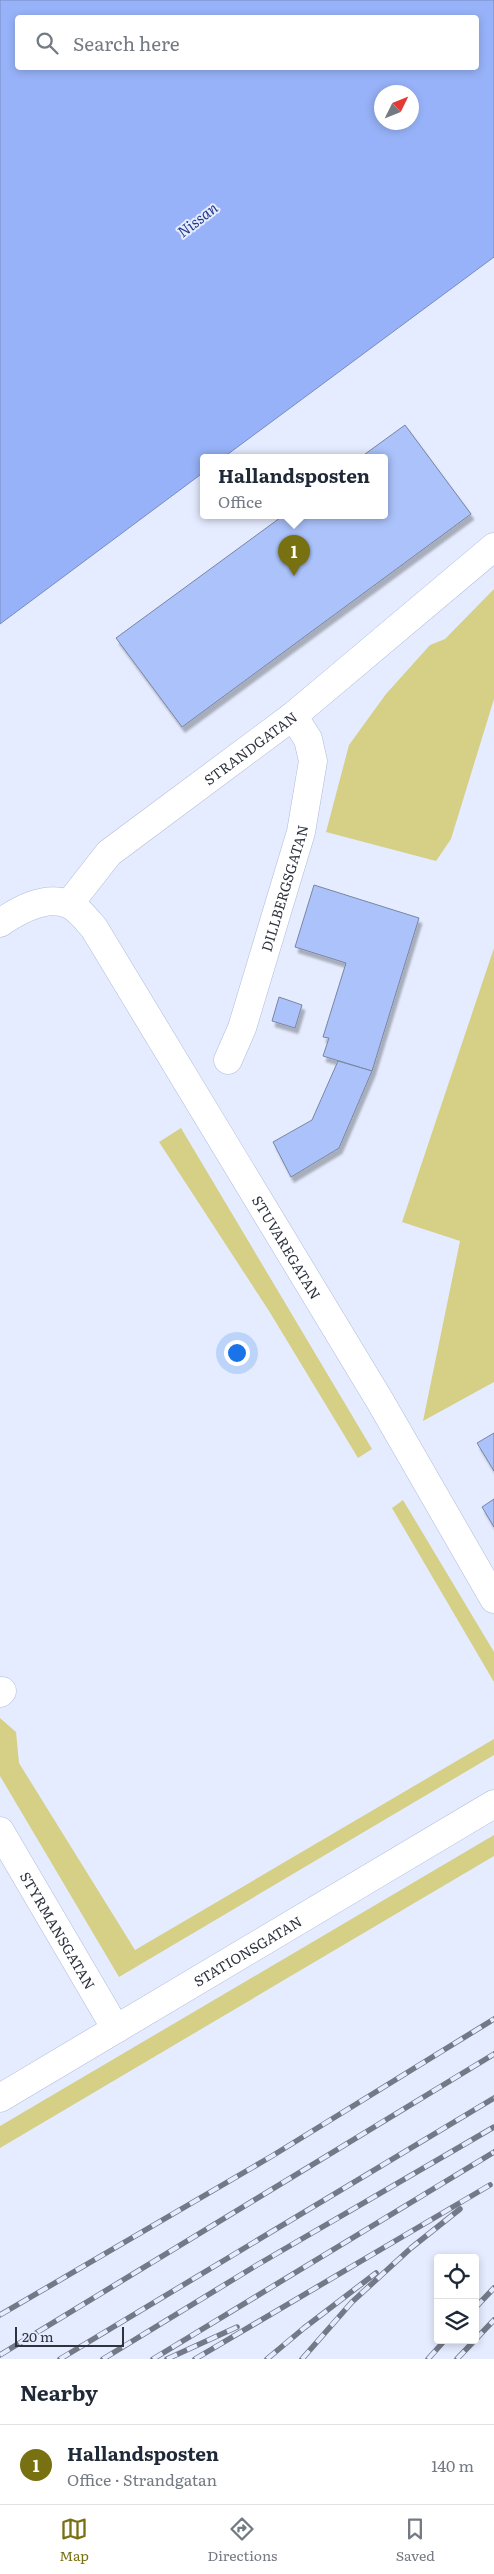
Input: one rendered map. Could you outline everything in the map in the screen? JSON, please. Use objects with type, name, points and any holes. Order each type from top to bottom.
[{"type":"street","name":"STRANDGATAN","points":[[69,904],[108,853],[293,716],[494,547]]},
{"type":"street","name":"DILLBERGSGATAN","points":[[228,1060],[242,1028],[301,832],[314,761],[308,739],[293,716]]},
{"type":"street","points":[[0,923],[14,913],[46,901],[69,904]]},
{"type":"street","name":"STUVAREGATAN","points":[[69,904],[94,928],[133,1013],[380,1401],[494,1599]]},
{"type":"street","name":"STATIONSGATAN","points":[[0,2098],[494,1804]]},
{"type":"street","name":"STYRMANSGATAN","points":[[0,1831],[116,2029]]},
{"type":"shaded area","points":[[494,589],[494,699],[451,839],[436,861],[326,832],[349,745],[386,694],[430,645],[445,639]]},
{"type":"shaded area","points":[[494,948],[494,1382],[423,1421],[460,1241],[402,1222]]},
{"type":"shaded area","points":[[181,1128],[372,1449],[358,1458],[269,1311],[159,1142]]},
{"type":"shaded area","points":[[403,1500],[494,1652],[494,1682],[392,1508]]},
{"type":"shaded area","points":[[0,1718],[16,1732],[19,1763],[135,1950],[494,1739],[494,1755],[119,1977],[0,1776]]},
{"type":"shaded area","points":[[494,1835],[494,1856],[0,2148],[0,2126]]},
{"type":"water","name":"Nissan","points":[[0,0],[494,0],[494,257],[228,454],[200,454],[200,475],[0,624]]},
{"type":"building","points":[[405,425],[471,514],[182,727],[116,638],[279,519],[388,519],[388,454],[365,454]]},
{"type":"building","points":[[314,885],[419,918],[372,1071],[323,1056],[329,1038],[323,1037],[346,963],[295,947]]},
{"type":"building","points":[[279,997],[302,1005],[295,1028],[272,1021]]},
{"type":"building","points":[[338,1061],[372,1071],[339,1148],[291,1177],[273,1142],[312,1120]]},
{"type":"building","points":[[494,1433],[494,1471],[477,1443]]},
{"type":"building","points":[[494,1499],[494,1527],[482,1507]]},
{"type":"railway","points":[[0,2315],[272,2156],[494,2019]]},
{"type":"railway","points":[[0,2355],[494,2054]]},
{"type":"railway","points":[[60,2359],[494,2098]]},
{"type":"railway","points":[[103,2359],[257,2265],[494,2127]]},
{"type":"railway","points":[[153,2359],[494,2152]]},
{"type":"railway","points":[[195,2359],[490,2185]]},
{"type":"railway","points":[[302,2359],[352,2302],[411,2248],[460,2209]]},
{"type":"railway","points":[[267,2359],[376,2273]]},
{"type":"railway","points":[[479,2304],[494,2288]]},
{"type":"railway","points":[[479,2336],[494,2320]]},
{"type":"railway","points":[[167,2359],[237,2327]]},
{"type":"railway","points":[[428,2359],[441,2344]]},
{"type":"railway","points":[[457,2359],[471,2344]]},
{"type":"place","name":"Hallandsposten","points":[[294,576]]}]
